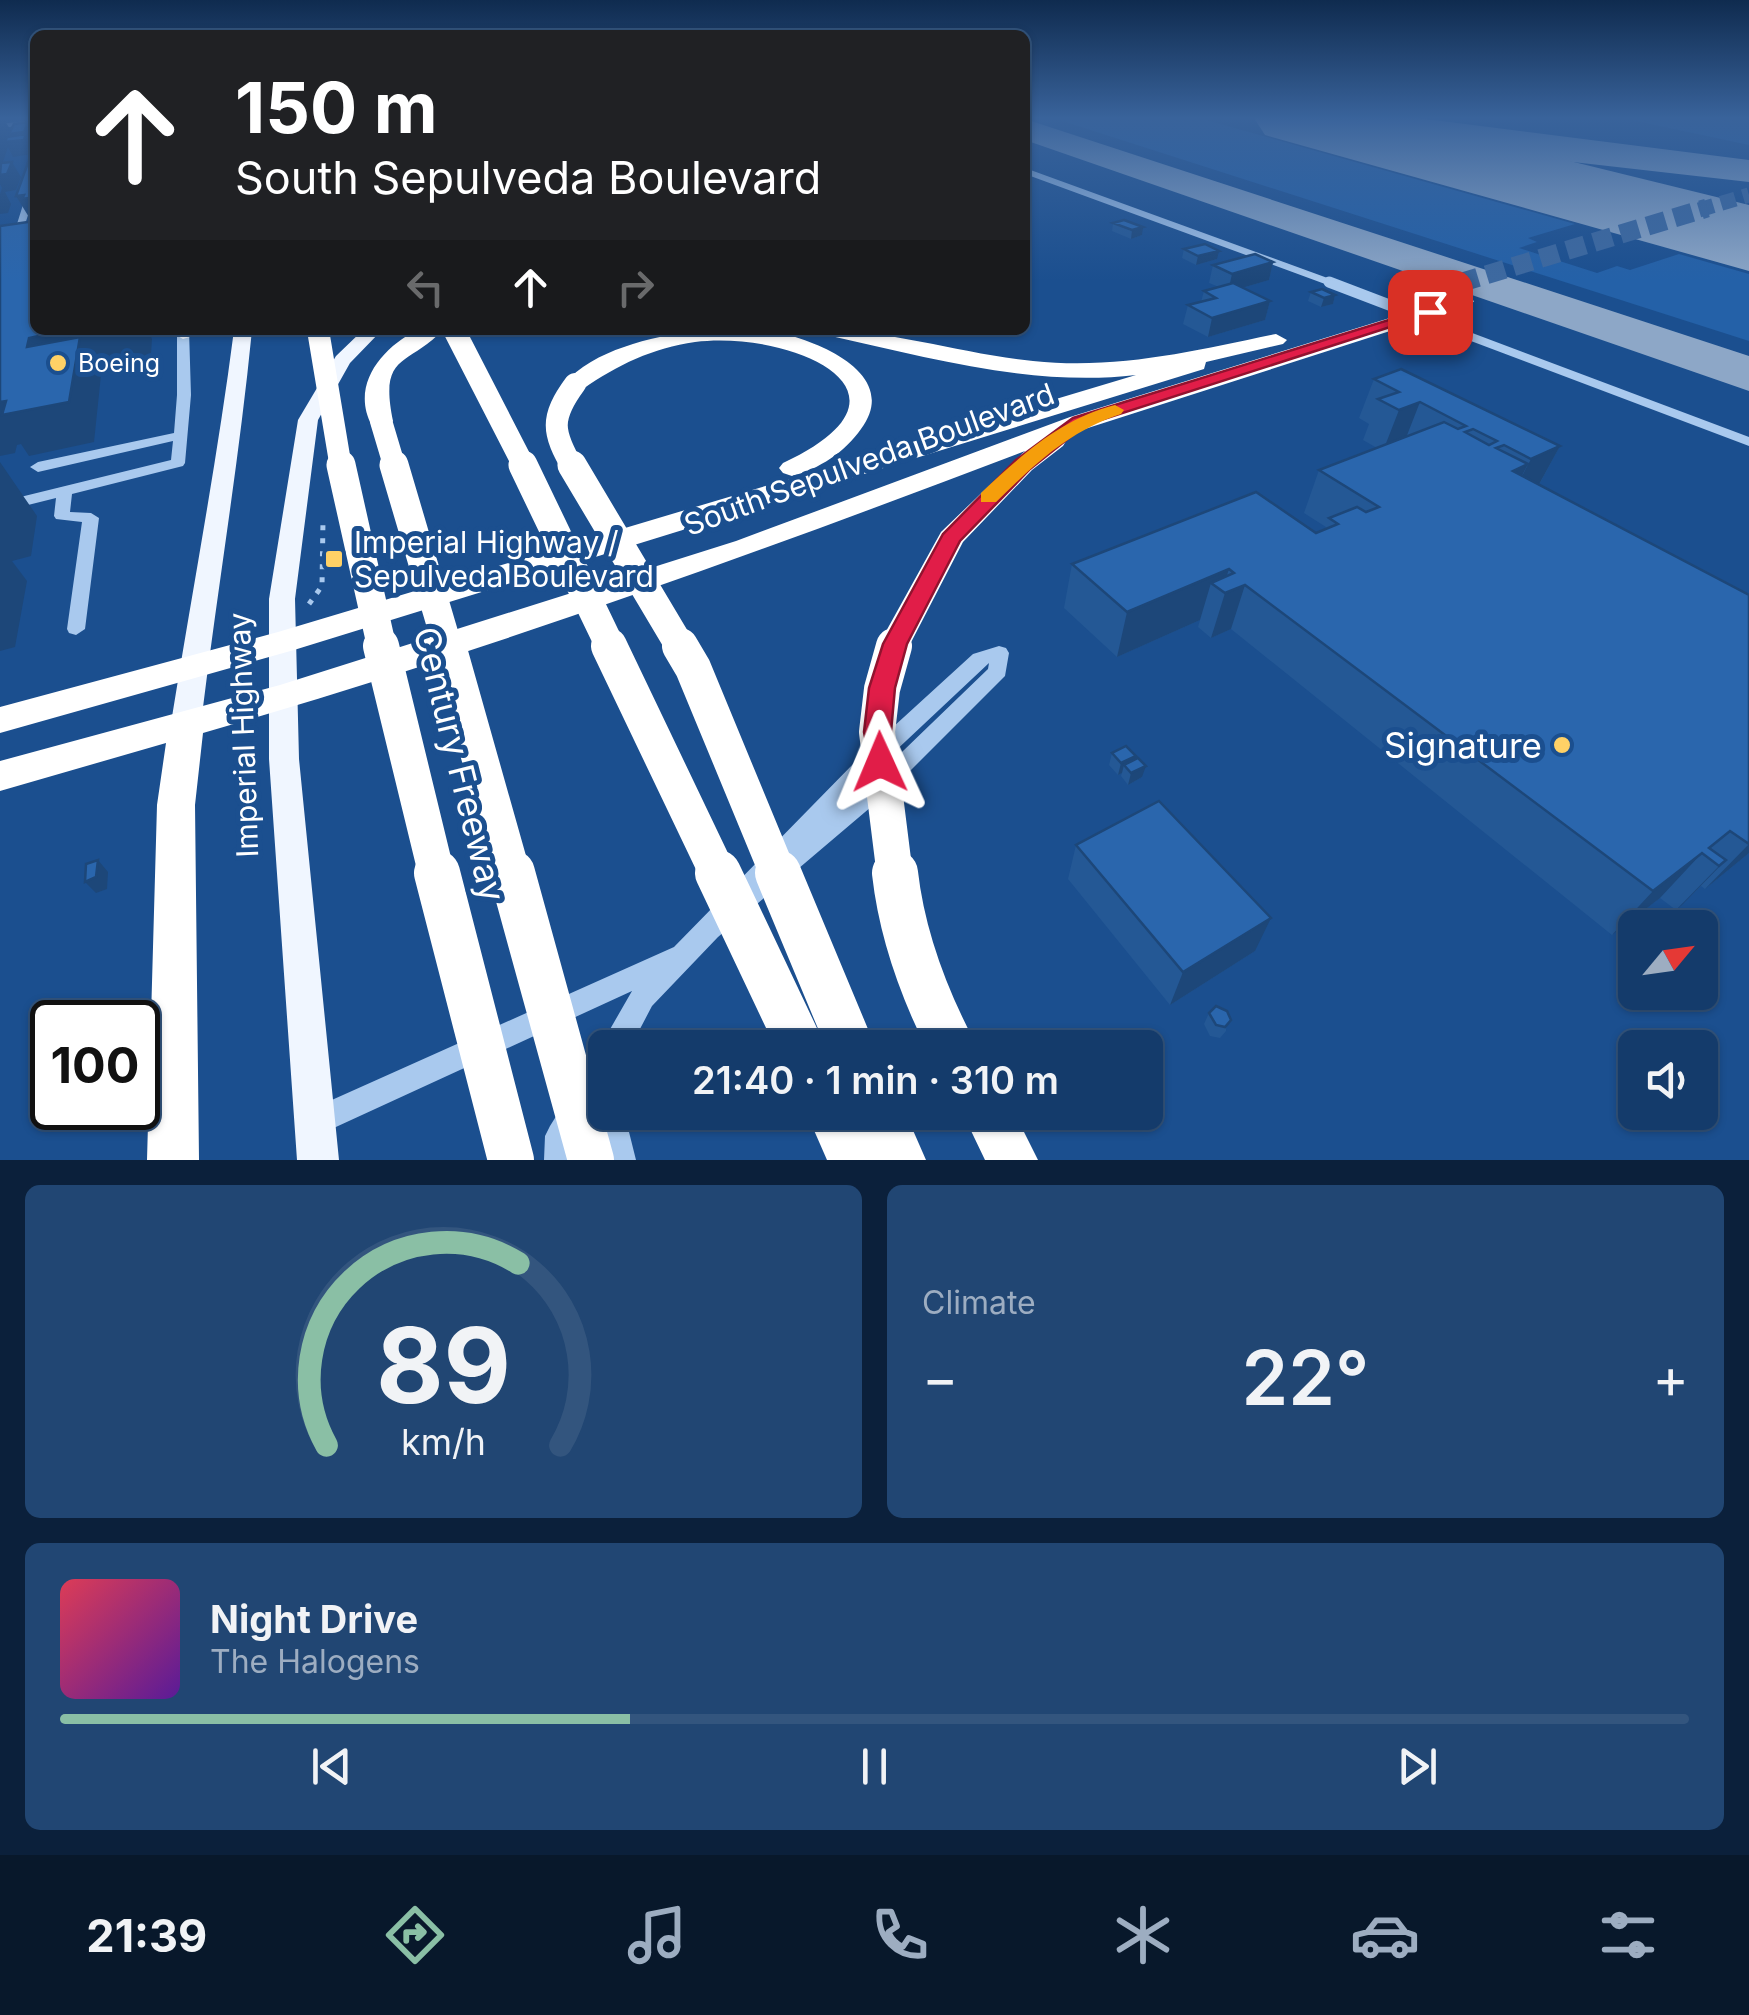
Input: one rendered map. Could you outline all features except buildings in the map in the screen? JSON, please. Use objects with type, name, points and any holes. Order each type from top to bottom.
[{"type":"highway","name":"South Sepulveda Boulevard","points":[[0,720],[282,642],[1433,291]]},
{"type":"highway","name":"South Sepulveda Boulevard","points":[[0,776],[283,696],[746,547],[1079,422],[1464,301]]},
{"type":"highway","name":"Century Freeway","points":[[319,335],[345,492],[417,796],[512,1160]]},
{"type":"highway","points":[[426,335],[386,362],[374,393],[484,768],[591,1160]]},
{"type":"highway","points":[[457,335],[487,388],[792,1030]]},
{"type":"highway","points":[[856,335],[978,360],[1044,369],[1102,370],[1150,367],[1276,340]]},
{"type":"highway","points":[[657,526],[746,483],[826,452],[856,424],[861,402],[856,385],[838,365],[811,350],[774,340],[732,336],[678,340],[605,364],[575,384],[557,409],[557,441],[672,628],[702,686],[844,1030]]},
{"type":"highway","points":[[943,1030],[929,1003],[900,916],[878,732],[882,688],[895,644],[950,538],[1023,464],[1079,422]]},
{"type":"highway","name":"Imperial Highway","points":[[173,1160],[176,805],[186,723]]},
{"type":"highway","points":[[840,1130],[854,1160]]},
{"type":"highway","points":[[887,1130],[900,1160]]},
{"type":"highway","points":[[996,1130],[1012,1160]]},
{"type":"main road","name":"Imperial Highway","points":[[186,723],[210,548],[226,479],[242,335]]},
{"type":"main road","name":"Imperial Highway","points":[[318,1160],[284,759],[282,599],[308,420],[342,360],[368,335]]},
{"type":"street","points":[[1030,173],[1749,442]]},
{"type":"street","points":[[30,195],[16,238],[30,236]]},
{"type":"street","points":[[0,507],[178,462],[183,335]]},
{"type":"street","points":[[38,467],[182,435]]},
{"type":"street","points":[[64,492],[62,516],[91,518],[76,629]]},
{"type":"street","points":[[625,1030],[643,997],[866,766],[980,659],[999,652],[998,671],[883,784],[713,926]]},
{"type":"street","points":[[314,1123],[687,953]]},
{"type":"street","points":[[559,1160],[560,1136],[588,1091]]},
{"type":"street","points":[[614,1130],[621,1160]]},
{"type":"path","points":[[322,522],[322,586]]},
{"type":"shaded area","points":[[1222,172],[1391,172],[1575,224],[1528,238],[1537,242],[1519,248],[1597,273],[1617,266],[1630,270],[1679,254],[1749,274],[1749,341]]},
{"type":"taxiway","points":[[1152,172],[1749,374]]},
{"type":"taxiway","points":[[1577,186],[1749,238]]},
{"type":"runway","points":[[1499,172],[1749,238]]},
{"type":"tunnel","points":[[1699,210],[1749,195]]},
{"type":"tunnel","points":[[1433,291],[1707,208]]},
{"type":"slow traffic","points":[[989,498],[1023,464],[1079,422],[1115,410]]},
{"type":"place","name":"Boeing","points":[[58,363]]},
{"type":"place","name":"Imperial Highway / Sepulveda Boulevard","points":[[334,559]]},
{"type":"place","name":"Signature","points":[[1562,745]]},
{"type":"route","points":[[880,762],[882,688],[895,644],[950,538],[1023,464],[1079,422],[1430,312]]}]
